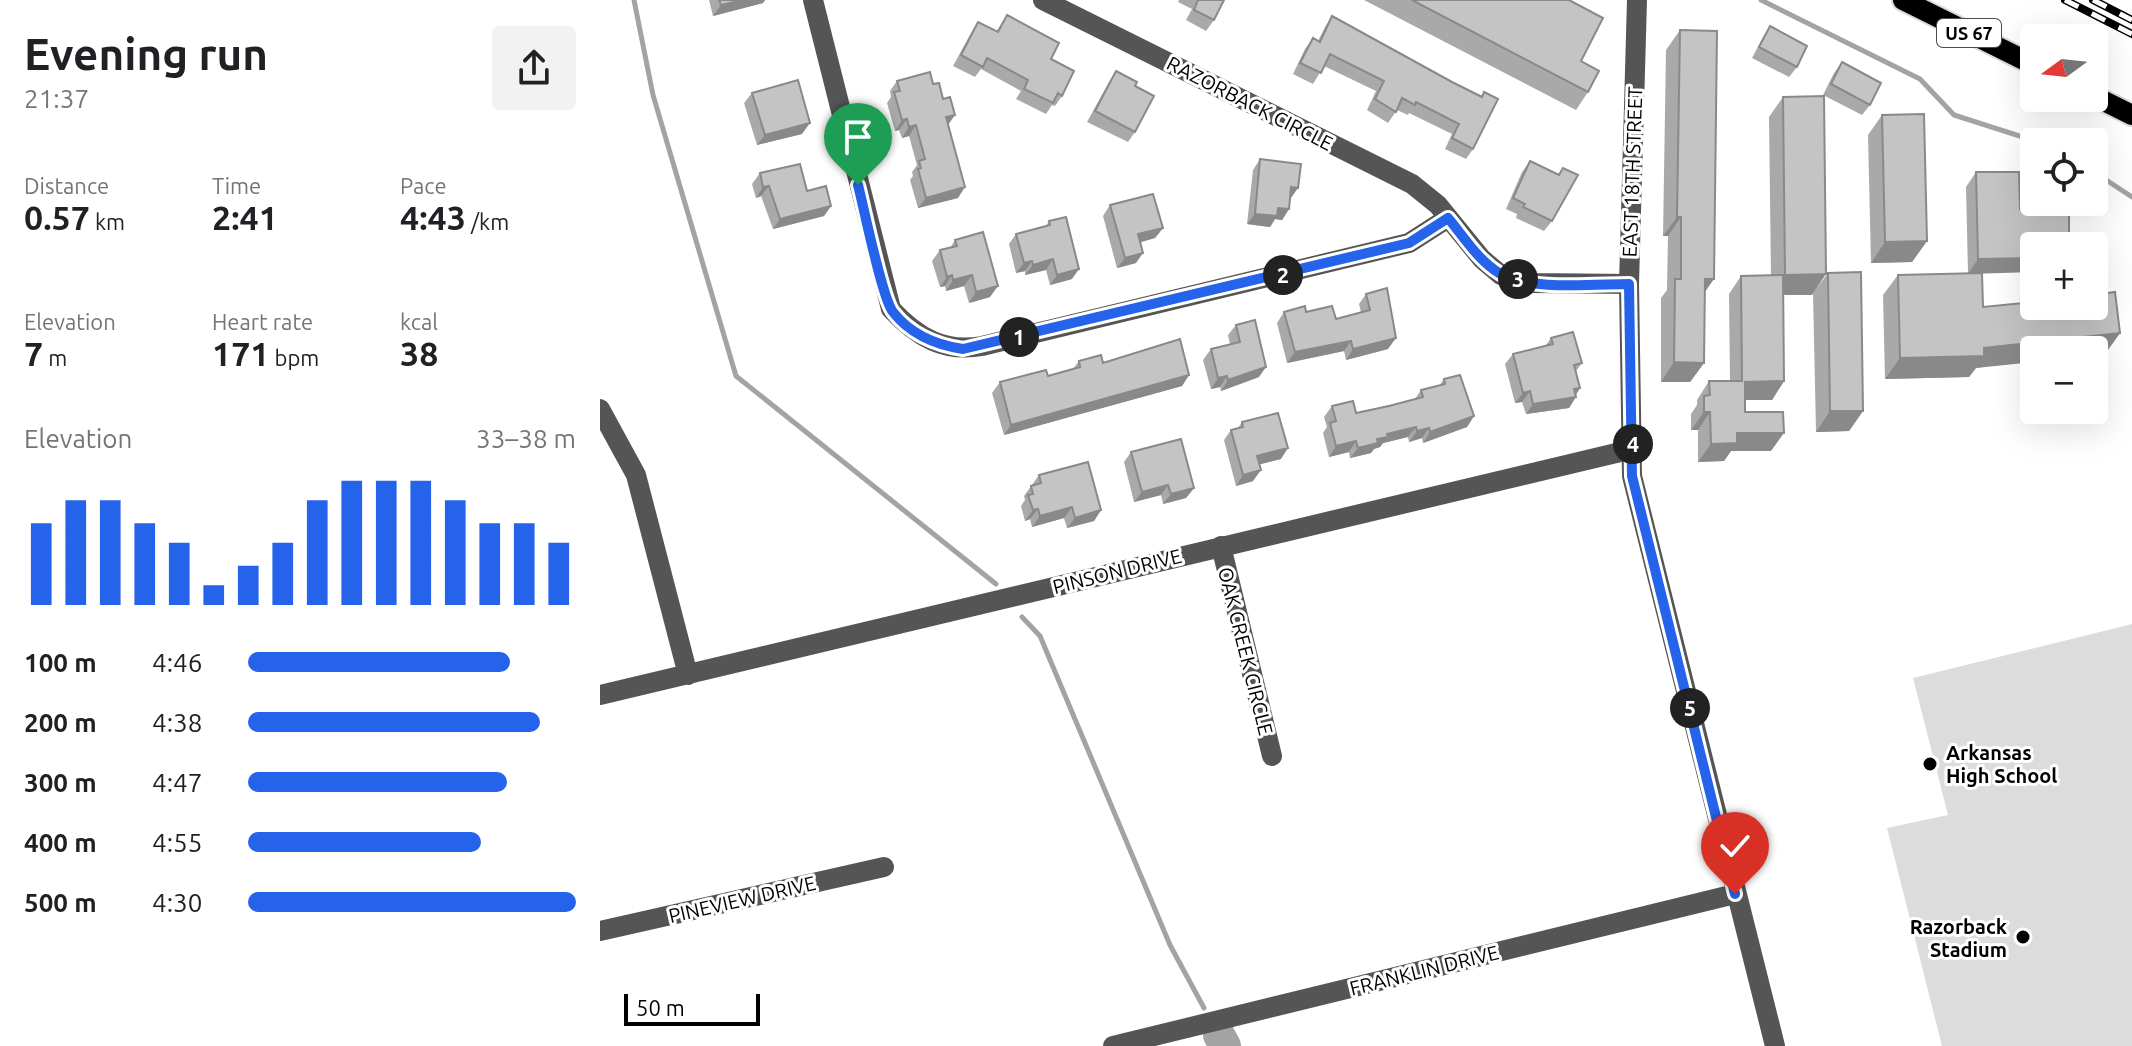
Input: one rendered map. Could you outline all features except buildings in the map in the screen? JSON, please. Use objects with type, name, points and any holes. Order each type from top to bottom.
[{"type":"main road","name":"US 67","points":[[1903,0],[2020,58]]},
{"type":"main road","points":[[2108,103],[2132,115]]},
{"type":"street","points":[[813,0],[891,309],[911,330],[940,346],[963,349],[982,346],[1348,259],[1409,243],[1448,218]]},
{"type":"street","name":"RAZORBACK CIRCLE","points":[[1043,0],[1412,184],[1501,275],[1532,283],[1629,284]]},
{"type":"street","name":"EAST 18TH STREET","points":[[1637,0],[1629,284],[1632,476],[1775,1046]]},
{"type":"street","points":[[602,419],[636,475],[688,675]]},
{"type":"street","name":"PINSON DRIVE","points":[[600,695],[1633,449]]},
{"type":"street","name":"OAK CREEK CIRCLE","points":[[1221,546],[1272,756]]},
{"type":"street","name":"PINEVIEW DRIVE","points":[[600,931],[884,867]]},
{"type":"street","name":"FRANKLIN DRIVE","points":[[1113,1046],[1735,894]]},
{"type":"shaded area","name":"Razorback Stadium","points":[[2132,624],[2132,1046],[1942,1046],[1887,828],[1948,815],[1913,678]]},
{"type":"waterway","points":[[634,0],[653,95],[736,376],[996,584]]},
{"type":"waterway","points":[[1761,0],[1920,79],[1954,115],[2020,136]]},
{"type":"waterway","points":[[2108,181],[2132,197]]},
{"type":"waterway","points":[[1022,617],[1040,636],[1170,945],[1204,1008]]},
{"type":"waterway","points":[[1219,1035],[1225,1046]]},
{"type":"railway","points":[[2065,0],[2132,34]]},
{"type":"railway","points":[[2093,0],[2132,20]]},
{"type":"place","name":"Arkansas High School","points":[[1930,764]]},
{"type":"place","name":"Razorback Stadium","points":[[2023,937]]},
{"type":"route","points":[[858,185],[891,309],[911,330],[940,346],[963,349],[1409,243],[1448,218],[1482,259],[1501,275],[1532,283],[1629,284],[1632,476],[1735,894]]}]
